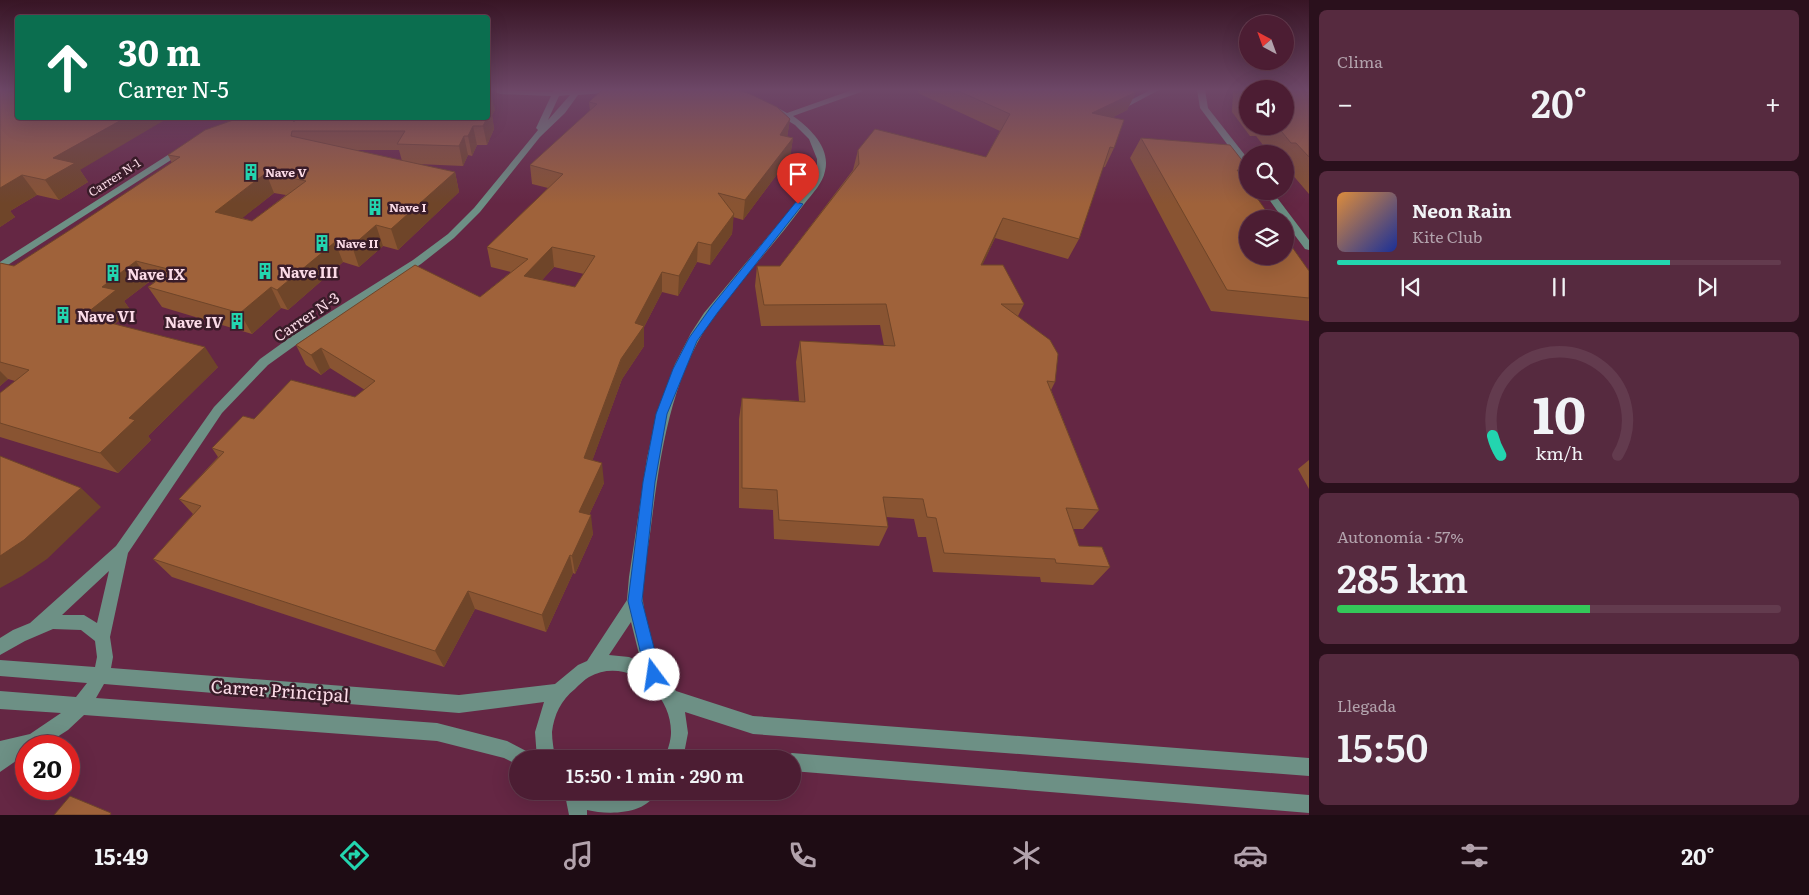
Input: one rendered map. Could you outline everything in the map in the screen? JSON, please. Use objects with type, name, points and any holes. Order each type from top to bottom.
[{"type":"street","name":"Carrer N-3","points":[[537,135],[540,128]]},
{"type":"street","name":"Carrer N-3","points":[[121,551],[218,410],[264,362],[296,339],[417,262],[451,236],[477,210],[544,128]]},
{"type":"street","points":[[677,750],[680,721],[673,699],[654,675],[635,601],[649,482],[660,424],[679,369],[692,340],[714,309],[788,218],[820,173],[821,153],[812,137],[802,128]]},
{"type":"street","points":[[1219,128],[1239,154]]},
{"type":"street","name":"Carrer N-1","points":[[0,267],[187,146]]},
{"type":"street","points":[[1274,200],[1309,247]]},
{"type":"street","points":[[36,628],[121,551]]},
{"type":"street","points":[[44,735],[53,730],[80,706],[94,689],[105,658],[102,637],[121,551]]},
{"type":"street","points":[[593,666],[635,601]]},
{"type":"street","points":[[0,647],[18,635],[53,622],[84,623],[102,637]]},
{"type":"street","points":[[545,750],[543,729],[553,698],[572,677],[605,662],[632,664],[654,675]]},
{"type":"street","name":"Carrer Principal","points":[[0,668],[459,704],[559,692]]},
{"type":"street","points":[[673,699],[753,725],[1309,767]]},
{"type":"street","name":"Carrer Principal","points":[[0,700],[438,732],[509,751]]},
{"type":"street","points":[[0,750],[15,748]]},
{"type":"street","points":[[0,763],[15,752]]},
{"type":"street","points":[[801,763],[1307,805]]},
{"type":"street","points":[[574,800],[578,815]]},
{"type":"street","points":[[586,800],[596,804],[621,804],[624,808],[637,800]]},
{"type":"building","points":[[0,128],[107,128],[53,158],[75,163],[45,180],[22,175],[0,188]]},
{"type":"building","points":[[211,128],[472,128],[468,136],[464,136],[459,146],[397,144],[405,131],[292,131],[291,136],[455,172],[391,229],[376,225],[352,246],[335,242],[277,290],[271,287],[240,313],[148,287],[172,270],[136,261],[102,287],[116,290],[83,316],[205,347],[129,418],[135,420],[100,453],[0,423],[0,393],[29,370],[0,362],[0,263],[14,266],[180,157],[168,155]],"holes":[[[266,173],[306,181],[252,221],[215,212]]]},
{"type":"building","points":[[571,128],[784,128],[780,135],[793,138],[745,200],[718,193],[734,214],[711,245],[698,242],[679,276],[662,272],[635,323],[644,326],[621,359],[584,458],[602,463],[579,512],[591,515],[542,615],[468,591],[435,651],[153,559],[201,506],[179,499],[224,452],[212,448],[243,416],[254,419],[291,380],[355,397],[375,381],[321,348],[311,355],[296,345],[415,265],[480,297],[528,259],[487,247],[563,174],[530,165]],"holes":[[[552,247],[595,256],[575,287],[524,276]]]},
{"type":"building","points":[[1002,128],[1121,128],[1114,148],[1110,147],[1079,239],[1003,218],[981,265],[1003,265],[1024,304],[1001,304],[1050,340],[1058,354],[1055,382],[1047,381],[1099,510],[1066,508],[1079,546],[1102,547],[1110,567],[1056,563],[1055,559],[944,553],[936,518],[927,517],[923,499],[883,497],[888,527],[779,520],[777,490],[742,488],[742,398],[805,402],[800,341],[895,346],[886,304],[764,305],[757,266],[780,266],[859,164],[858,150],[875,129],[986,157]]},
{"type":"building","points":[[1294,128],[1309,128],[1309,157],[1296,143],[1291,143],[1284,135],[1294,135]]},
{"type":"building","points":[[1141,138],[1230,145],[1239,156],[1239,170],[1237,170],[1239,173],[1239,200],[1258,200],[1266,210],[1239,210],[1239,265],[1294,265],[1294,250],[1309,271],[1309,298],[1227,290]]},
{"type":"building","points":[[0,456],[81,488],[24,540],[0,556]]},
{"type":"building","points":[[67,800],[80,800],[111,813],[110,815],[54,815]]},
{"type":"place","name":"Nave V","points":[[251,172]]},
{"type":"place","name":"Nave I","points":[[375,207]]},
{"type":"place","name":"Nave II","points":[[322,243]]},
{"type":"place","name":"Nave III","points":[[265,271]]},
{"type":"place","name":"Nave IX","points":[[113,273]]},
{"type":"place","name":"Nave VI","points":[[63,315]]},
{"type":"place","name":"Nave IV","points":[[237,321]]},
{"type":"route","points":[[654,675],[635,601],[649,482],[662,414],[692,340],[714,309],[798,204]]}]
